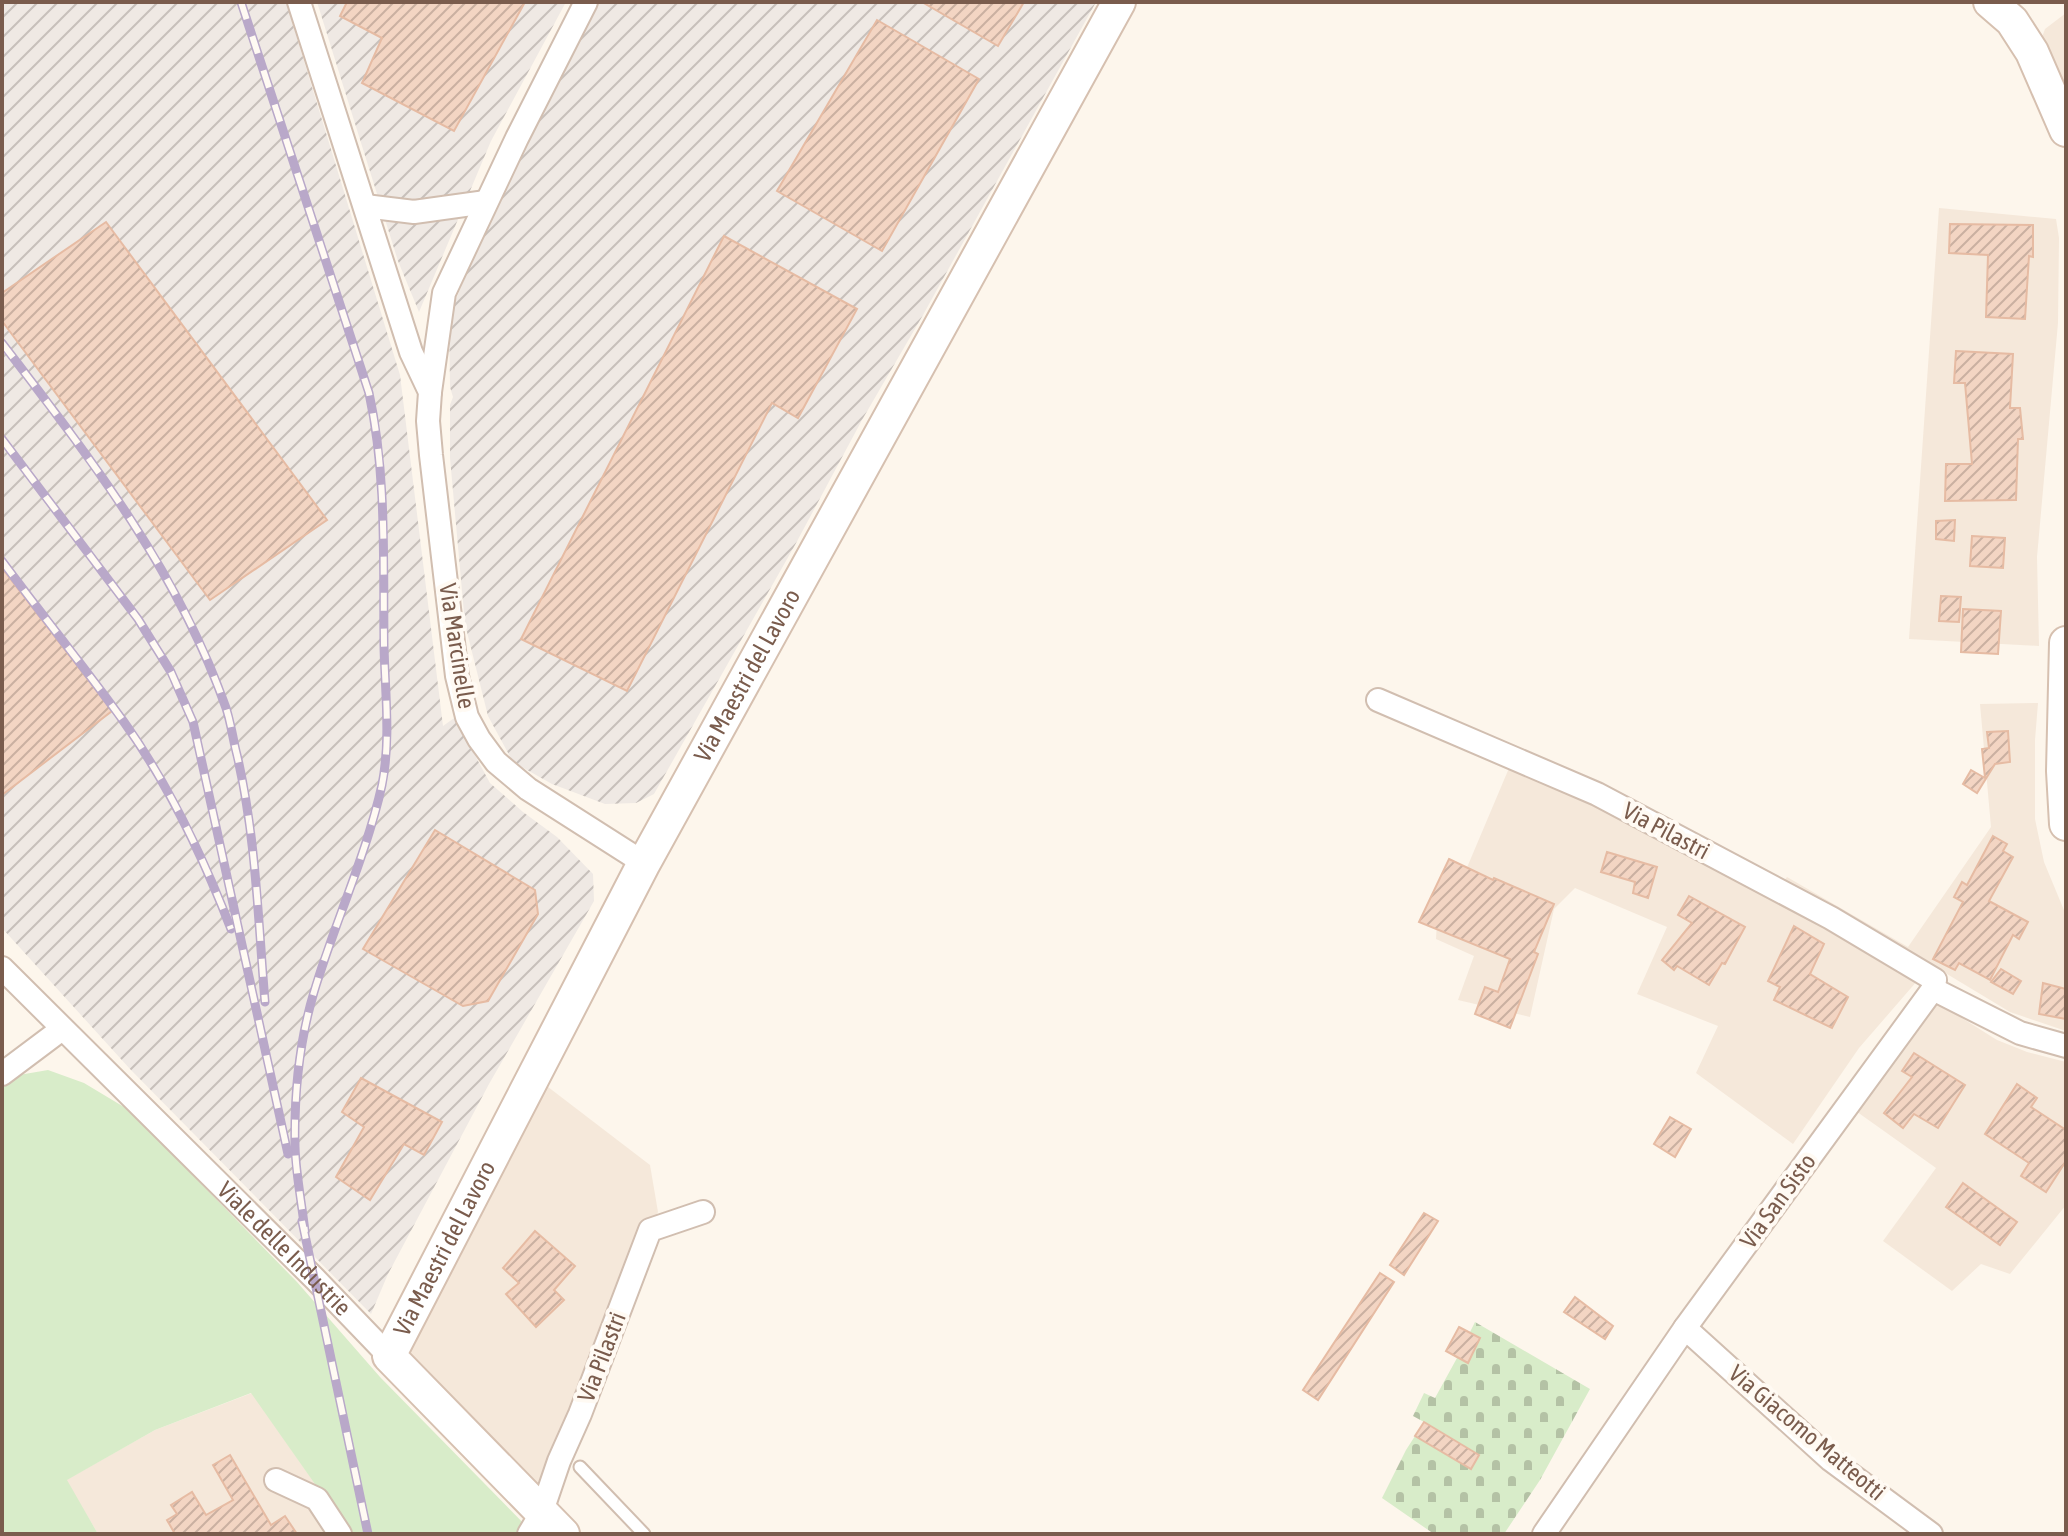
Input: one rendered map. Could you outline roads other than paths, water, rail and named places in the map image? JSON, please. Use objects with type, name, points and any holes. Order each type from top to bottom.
[{"type":"street","name":"Via Marcinelle","points":[[299,2],[411,352],[430,392]]},
{"type":"street","name":"Via Marcinelle","points":[[586,2],[444,293],[428,421],[457,676],[467,717],[496,762],[528,789],[644,863]]},
{"type":"street","name":"Via Maestri del Lavoro","points":[[389,1356],[644,863],[1119,2]]},
{"type":"street","points":[[1990,2],[2012,21],[2032,52],[2066,130]]},
{"type":"street","points":[[365,206],[414,212],[486,202]]},
{"type":"street","points":[[2066,643],[2063,771],[2066,824]]},
{"type":"street","name":"Via Pilastri","points":[[1378,700],[1597,794],[1831,918],[1935,980],[1933,989]]},
{"type":"street","name":"Viale delle Industrie","points":[[2,968],[315,1279],[544,1527]]},
{"type":"street","points":[[1933,989],[2020,1033],[2066,1046]]},
{"type":"street","name":"Via San Sisto","points":[[1544,1534],[1685,1328],[1933,989]]},
{"type":"street","points":[[2,1074],[62,1029]]},
{"type":"street","name":"Via Pilastri","points":[[544,1527],[559,1461],[650,1230],[703,1212]]},
{"type":"street","name":"Via Giacomo Matteotti","points":[[1685,1328],[1831,1460],[1931,1534]]},
{"type":"street","points":[[276,1480],[317,1499],[340,1534]]},
{"type":"lane","points":[[580,1467],[644,1534]]},
{"type":"railway","points":[[241,2],[369,393],[381,487],[387,716],[385,768],[368,837],[314,992],[301,1050],[295,1108],[295,1147],[305,1232]]},
{"type":"railway","points":[[2,343],[129,516],[183,608],[206,657],[228,714],[243,786],[256,878],[265,1002]]},
{"type":"railway","points":[[2,439],[138,619],[171,672],[193,722],[288,1154]]},
{"type":"railway","points":[[2,561],[109,702],[156,771],[184,822],[231,929]]},
{"type":"railway","points":[[302,1221],[368,1534]]}]
